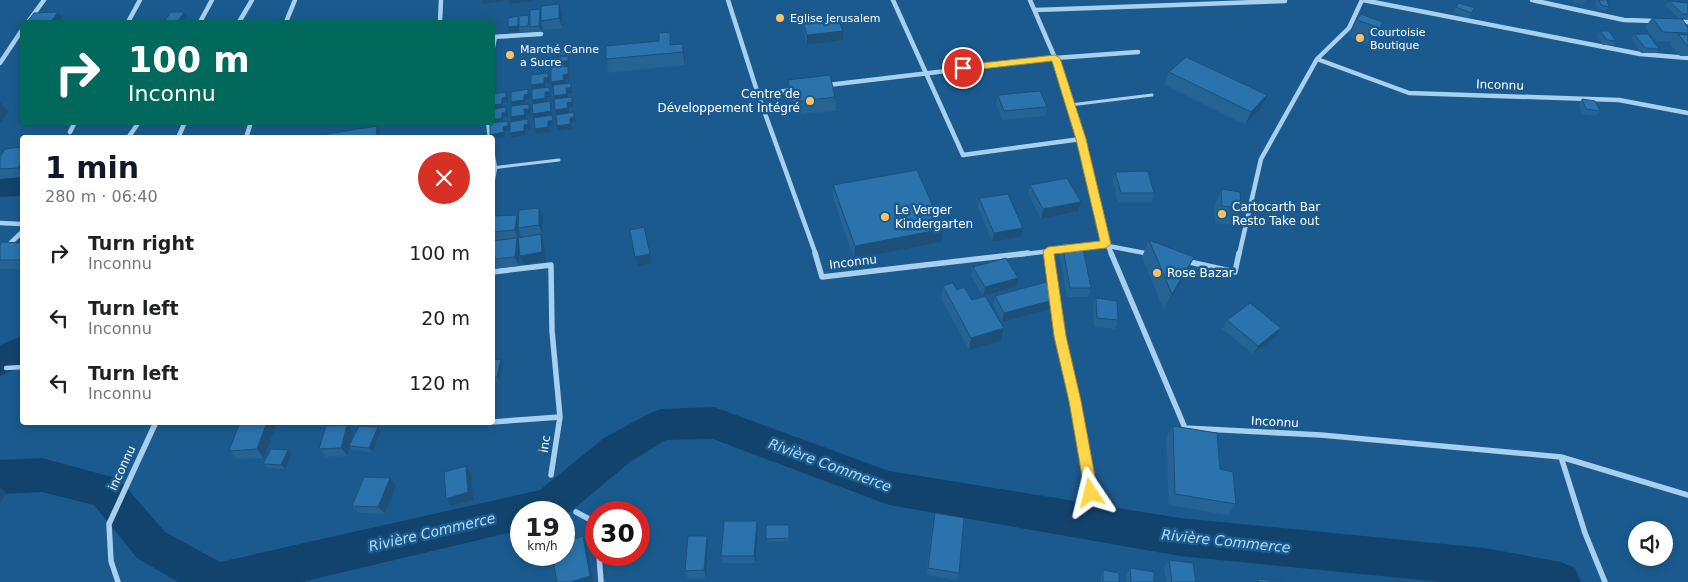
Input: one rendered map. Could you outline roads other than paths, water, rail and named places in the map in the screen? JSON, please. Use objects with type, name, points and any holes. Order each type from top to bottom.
[{"type":"street","points":[[29,20],[44,0]]},
{"type":"street","points":[[129,20],[140,0]]},
{"type":"street","points":[[201,20],[212,0]]},
{"type":"street","points":[[240,20],[252,0]]},
{"type":"street","points":[[287,20],[296,0]]},
{"type":"street","points":[[440,20],[441,0]]},
{"type":"street","name":"Inconnu","points":[[728,0],[758,94],[822,277],[1107,245],[1157,256]]},
{"type":"street","points":[[893,0],[963,155],[1081,139]]},
{"type":"street","name":"Inconnu","points":[[1030,0],[1036,10],[1055,58],[1081,139],[1107,245],[1185,428],[1321,435],[1561,457],[1688,495]]},
{"type":"street","points":[[1036,10],[1284,0]]},
{"type":"street","points":[[1176,260],[1235,272],[1261,159],[1317,59],[1350,28],[1363,0],[1640,54],[1688,58]]},
{"type":"street","points":[[1532,0],[1624,20],[1661,21]]},
{"type":"street","points":[[1670,21],[1688,22]]},
{"type":"street","points":[[0,63],[20,33]]},
{"type":"street","points":[[495,37],[541,34]]},
{"type":"street","points":[[824,86],[927,72],[1055,58],[1138,52]]},
{"type":"street","name":"Inconnu","points":[[1317,59],[1409,93],[1619,100],[1688,113]]},
{"type":"street","points":[[758,94],[805,88]]},
{"type":"street","points":[[70,132],[74,125]]},
{"type":"street","points":[[0,223],[20,224]]},
{"type":"street","points":[[0,253],[20,234]]},
{"type":"street","points":[[1048,251],[1060,336],[1075,401],[1091,493]]},
{"type":"street","points":[[495,272],[551,265],[552,331],[560,417],[495,422]]},
{"type":"street","name":"inc","points":[[551,475],[560,417]]},
{"type":"street","name":"inconnu","points":[[118,582],[111,561],[109,524],[155,425]]},
{"type":"street","points":[[1561,457],[1585,533],[1605,582]]},
{"type":"street","points":[[576,512],[585,516]]},
{"type":"street","points":[[600,566],[601,582]]},
{"type":"lane","points":[[1070,106],[1152,95]]},
{"type":"lane","points":[[495,168],[559,160]]},
{"type":"lane","points":[[6,368],[20,367]]},
{"type":"waterway","name":"Rivière Commerce","points":[[0,187],[20,186]]},
{"type":"waterway","name":"Rivière Commerce","points":[[0,362],[20,351]]},
{"type":"waterway","name":"Rivière Commerce","points":[[220,582],[550,505],[617,450],[661,425],[714,423],[889,488],[1180,537],[1485,567],[1561,582]]},
{"type":"waterway","name":"Rivière Commerce","points":[[0,477],[42,475],[106,491],[151,545],[216,582]]},
{"type":"place","name":"Eglise Jerusalem","points":[[780,18]]},
{"type":"place","name":"Courtoisie Boutique","points":[[1360,38]]},
{"type":"place","name":"Marché Canne a Sucre","points":[[510,55]]},
{"type":"place","name":"Centre de Développement Intégré","points":[[810,101]]},
{"type":"place","name":"Cartocarth Bar Resto Take out","points":[[1222,214]]},
{"type":"place","name":"Le Verger Kindergarten","points":[[885,217]]},
{"type":"place","name":"Rose Bazar","points":[[1157,273]]}]
